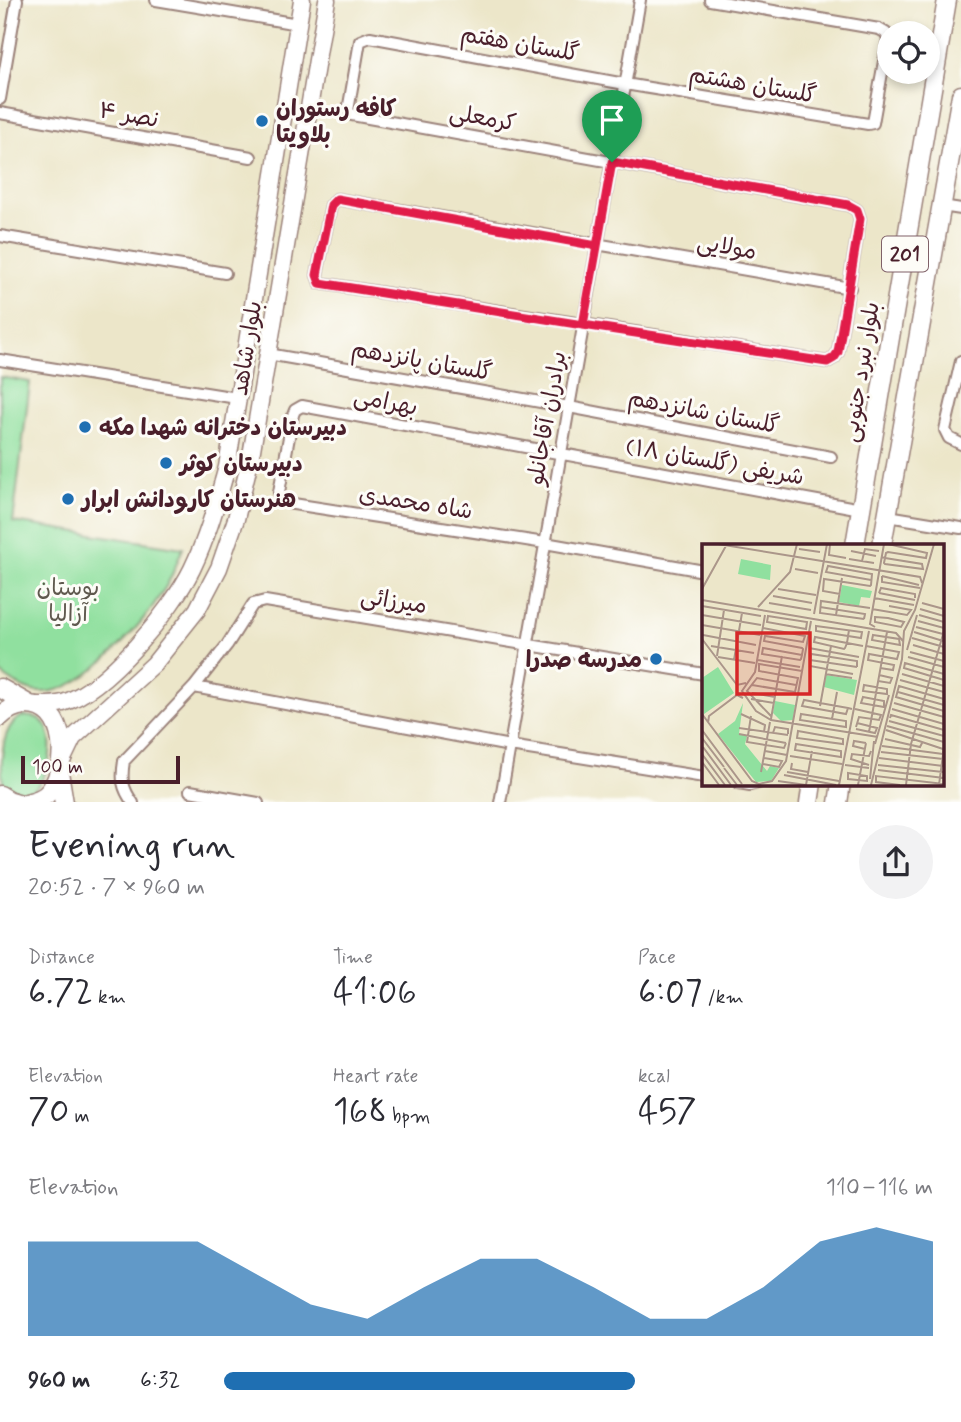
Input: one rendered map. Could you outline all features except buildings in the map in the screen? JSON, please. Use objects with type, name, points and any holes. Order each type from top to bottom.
[{"type":"main road","name":"بلوار شاهد","points":[[30,705],[64,703],[92,686],[122,661],[160,618],[191,570],[211,524],[227,467],[302,0]]},
{"type":"main road","name":"بلوار شاهد","points":[[58,768],[73,738],[154,664],[197,610],[219,568],[236,519],[251,456],[327,0]]},
{"type":"main road","name":"بلوار نبرد جنوبی","points":[[855,544],[947,0]]},
{"type":"main road","points":[[298,24],[323,28]]},
{"type":"main road","name":"201","points":[[883,544],[961,95]]},
{"type":"main road","points":[[237,398],[261,401]]},
{"type":"main road","points":[[0,688],[30,705],[43,708],[57,722],[61,748],[53,786],[45,796],[29,802]]},
{"type":"main road","points":[[0,717],[6,710],[30,705]]},
{"type":"main road","points":[[58,768],[64,802]]},
{"type":"street","points":[[0,99],[17,0]]},
{"type":"street","points":[[156,0],[298,24]]},
{"type":"street","name":"برادران آقاجانلو","points":[[500,802],[640,0]]},
{"type":"street","name":"گلستان هشتم","points":[[625,84],[873,123],[888,40],[886,33],[878,29],[710,0]]},
{"type":"street","name":"گلستان هفتم","points":[[348,111],[360,41],[370,37],[625,84]]},
{"type":"street","name":"کرمعلی","points":[[348,111],[352,115],[848,205],[857,210],[860,219],[850,288]]},
{"type":"street","name":"نصر ۴","points":[[0,113],[251,157]]},
{"type":"street","name":"مولایی","points":[[583,325],[320,283],[317,280],[331,205],[337,199],[850,288]]},
{"type":"street","points":[[942,206],[961,209]]},
{"type":"street","points":[[0,236],[225,273]]},
{"type":"street","points":[[583,325],[827,362],[838,352],[850,288]]},
{"type":"street","name":"گلستان پانزدهم","points":[[268,354],[569,407]]},
{"type":"street","points":[[0,360],[237,398]]},
{"type":"street","points":[[961,361],[946,430],[949,438],[961,444]]},
{"type":"street","name":"بهرامی","points":[[281,499],[279,492],[293,415],[295,410],[302,406],[561,455]]},
{"type":"street","name":"گلستان شانزدهم","points":[[569,407],[831,457]]},
{"type":"street","name":"شریفی (گلستان ۱۸)","points":[[561,455],[861,509]]},
{"type":"street","name":"شاه محمدی","points":[[281,499],[287,503],[702,571]]},
{"type":"street","points":[[888,516],[961,528]]},
{"type":"street","name":"میرزائی","points":[[194,687],[227,645],[253,604],[265,601],[702,674]]},
{"type":"street","points":[[132,802],[124,790],[121,776],[124,761],[194,687],[510,746],[702,778]]},
{"type":"street","points":[[190,791],[252,802]]},
{"type":"green space","name":"بوستان آزالیا","points":[[0,377],[30,382],[13,522],[183,548],[170,579],[156,602],[129,636],[96,668],[79,680],[61,689],[44,692],[26,689],[0,673]]},
{"type":"green space","points":[[23,716],[37,718],[46,726],[50,750],[44,776],[37,787],[27,793],[15,793],[3,783],[2,755],[10,727]]},
{"type":"place","name":"کافه رستوران بلاویتا","points":[[262,121]]},
{"type":"place","name":"دبیرستان دخترانه شهدا مکه","points":[[85,427]]},
{"type":"place","name":"دبیرستان کوثر","points":[[166,463]]},
{"type":"place","name":"هنرستان کارودانش ابرار","points":[[68,499]]},
{"type":"place","name":"مدرسه صدرا","points":[[656,659]]},
{"type":"route","points":[[612,162],[583,325],[320,283],[317,280],[331,205],[337,199],[597,246],[583,325],[827,362],[834,358],[838,352],[850,288],[860,219],[857,210],[848,205],[612,162]]}]
